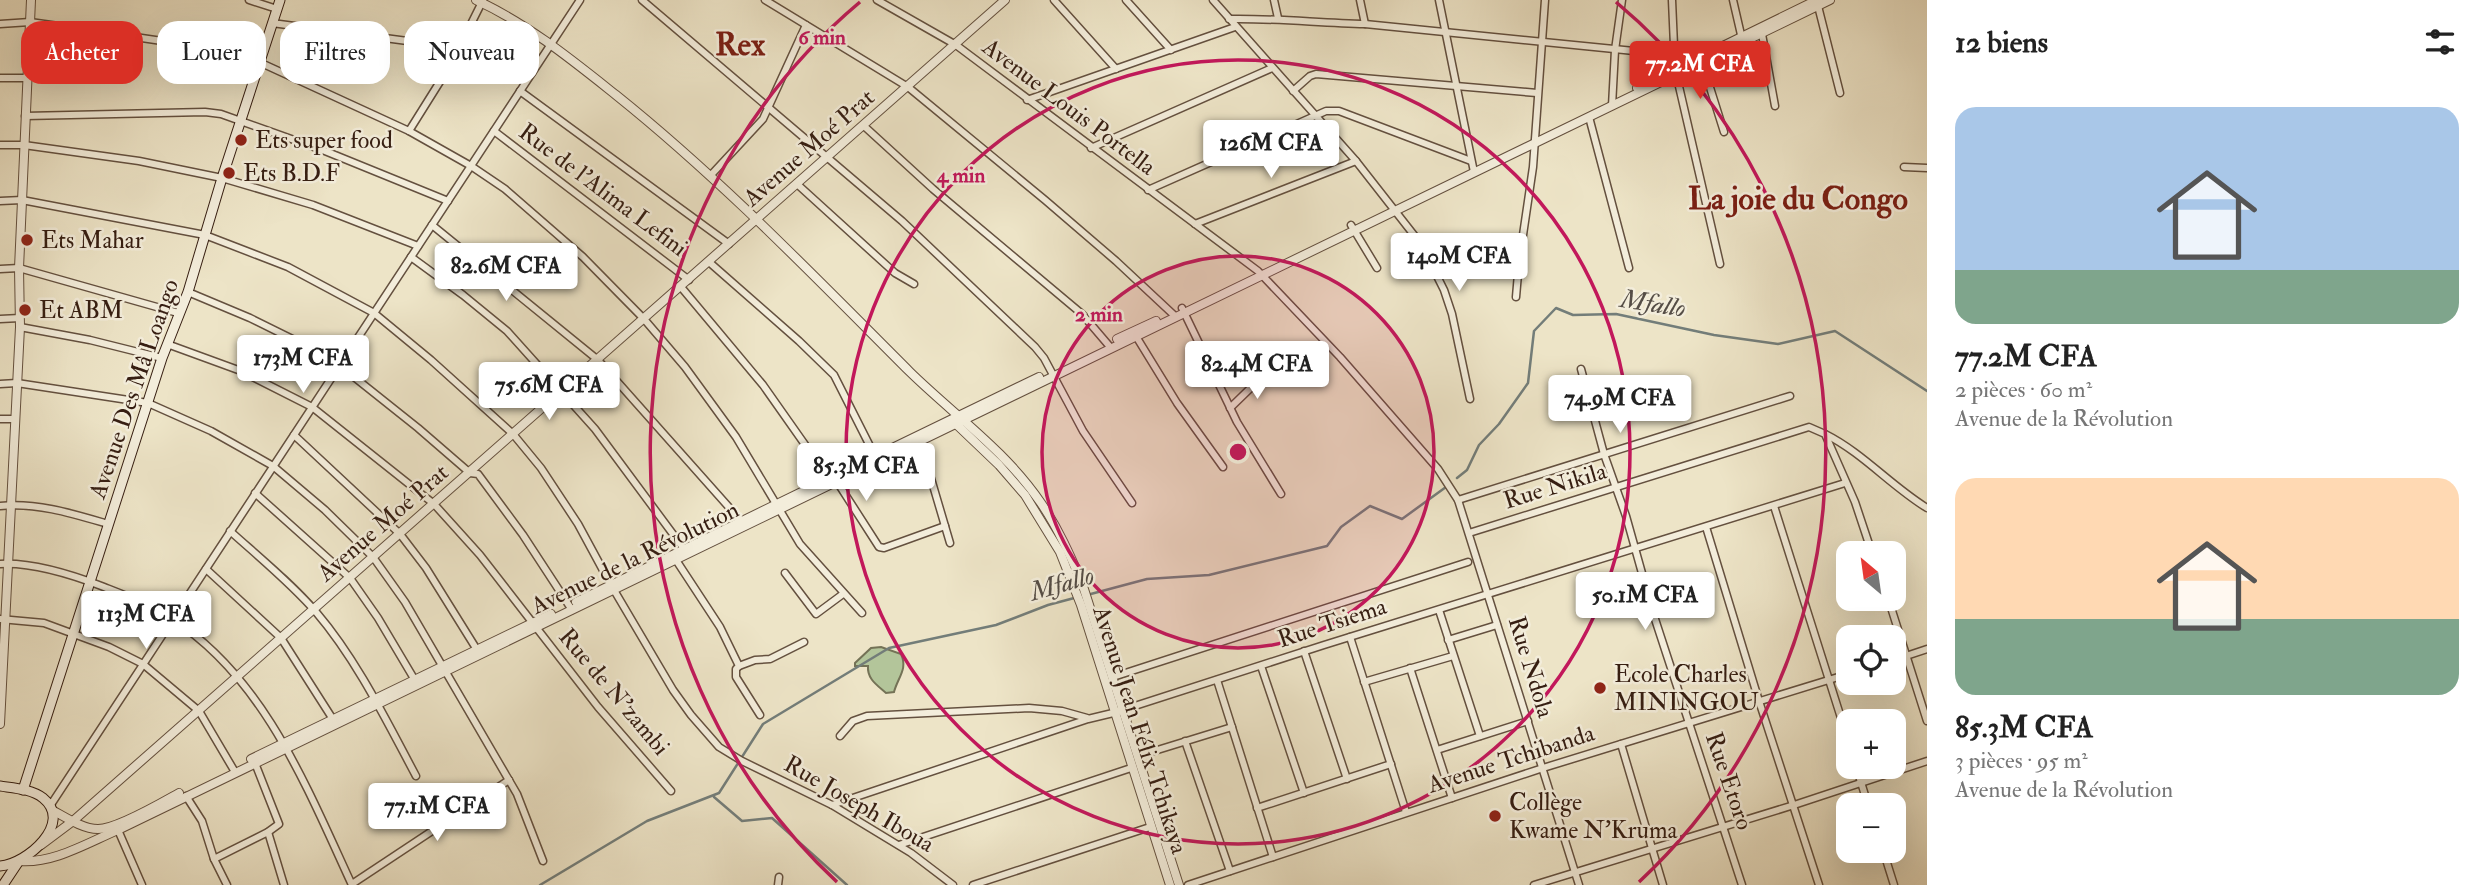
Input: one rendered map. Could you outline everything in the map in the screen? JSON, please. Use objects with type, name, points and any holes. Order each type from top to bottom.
[{"type":"main road","name":"Avenue Des Mâ Loango","points":[[266,41],[278,4]]},
{"type":"main road","name":"Avenue Des Mâ Loango","points":[[23,790],[162,358],[188,292],[252,84]]},
{"type":"main road","points":[[0,786],[35,794],[51,808],[53,820],[51,829],[36,848],[19,861],[3,885]]},
{"type":"main road","points":[[0,866],[19,861]]},
{"type":"street","points":[[30,21],[31,0]]},
{"type":"street","points":[[249,0],[278,4]]},
{"type":"street","points":[[539,62],[580,0]]},
{"type":"street","points":[[642,0],[902,221],[1035,347],[1083,431],[1132,503]]},
{"type":"street","points":[[765,0],[908,87],[1045,200],[1175,315]]},
{"type":"street","name":"Avenue Louis Portella","points":[[877,0],[956,45],[1260,273],[1340,357],[1438,469],[1458,500]]},
{"type":"street","name":"Avenue Moé Prat","points":[[36,848],[73,821],[199,711],[1005,0]]},
{"type":"street","points":[[1054,0],[1116,69]]},
{"type":"street","points":[[1126,0],[1171,50]]},
{"type":"street","points":[[1213,0],[1356,162],[1421,244],[1444,290],[1452,314],[1470,399]]},
{"type":"street","points":[[1274,0],[1278,18]]},
{"type":"street","points":[[1360,0],[1365,24]]},
{"type":"street","points":[[1439,0],[1473,167]]},
{"type":"street","points":[[1516,297],[1530,194],[1545,0]]},
{"type":"street","points":[[1612,103],[1615,50],[1622,0]]},
{"type":"street","points":[[1672,0],[1676,72],[1720,264]]},
{"type":"street","points":[[1733,0],[1742,40]]},
{"type":"street","name":"Avenue de la Révolution","points":[[1535,140],[1812,4],[1830,0]]},
{"type":"street","points":[[471,21],[480,1],[552,43],[711,175],[956,418]]},
{"type":"street","points":[[1812,4],[1840,93]]},
{"type":"street","name":"Avenue de la Révolution","points":[[1676,72],[1762,33],[1812,4]]},
{"type":"street","points":[[1229,19],[1278,18],[1318,23],[1365,24],[1674,55]]},
{"type":"street","points":[[0,24],[21,23]]},
{"type":"street","points":[[272,23],[404,41]]},
{"type":"street","points":[[711,175],[763,119],[806,25]]},
{"type":"street","points":[[1027,100],[1236,27]]},
{"type":"street","points":[[1762,33],[1775,106]]},
{"type":"street","points":[[1702,62],[1724,132]]},
{"type":"street","points":[[266,64],[409,131],[471,166],[542,219],[644,319],[685,367],[736,437],[800,544],[862,613]]},
{"type":"street","points":[[1091,148],[1272,68]]},
{"type":"street","points":[[1293,91],[1316,74],[1537,93]]},
{"type":"street","points":[[0,78],[21,78]]},
{"type":"street","points":[[0,724],[5,563],[11,505],[20,322],[19,268],[26,84]]},
{"type":"street","points":[[409,131],[438,84]]},
{"type":"street","points":[[51,808],[525,84]]},
{"type":"street","points":[[520,91],[729,244]]},
{"type":"street","name":"Avenue de la Révolution","points":[[919,439],[938,433],[956,418],[981,412],[1110,345],[1473,167],[1589,117],[1612,103]]},
{"type":"street","points":[[1148,190],[1326,111],[1339,111],[1473,167]]},
{"type":"street","points":[[25,116],[205,112],[221,114],[325,151],[448,201]]},
{"type":"street","points":[[1589,117],[1629,268]]},
{"type":"street","points":[[864,126],[933,189],[1059,293],[1090,321],[1110,345]]},
{"type":"street","name":"Rue de l'Alima Lefini","points":[[494,131],[689,279]]},
{"type":"street","points":[[0,145],[24,145],[139,161],[222,178],[313,205],[418,246]]},
{"type":"street","points":[[1195,224],[1356,162]]},
{"type":"street","points":[[1904,167],[1927,168]]},
{"type":"street","points":[[797,184],[883,262],[914,284]]},
{"type":"street","name":"Rue Joseph Iboua","points":[[0,201],[22,200],[205,235],[288,267],[374,313],[513,434],[541,468],[578,524],[612,588],[684,705],[719,747],[832,805],[898,845],[953,885]]},
{"type":"street","points":[[432,225],[598,360],[743,524]]},
{"type":"street","points":[[1353,227],[1377,268]]},
{"type":"street","points":[[411,257],[507,331],[595,429],[687,552]]},
{"type":"street","points":[[1474,257],[1519,262]]},
{"type":"street","points":[[709,262],[834,375],[876,459]]},
{"type":"street","points":[[0,269],[19,268],[178,313]]},
{"type":"street","name":"Rue de l'Alima Lefini","points":[[681,287],[763,385],[879,547],[884,548],[945,526]]},
{"type":"street","points":[[188,292],[250,318],[341,363],[349,373],[470,473],[478,474],[571,607]]},
{"type":"street","points":[[1183,310],[1230,408],[1281,494]]},
{"type":"street","points":[[0,319],[162,358]]},
{"type":"street","points":[[1135,334],[1177,403],[1223,467]]},
{"type":"street","name":"Rue de N'zambi","points":[[167,344],[240,371],[312,407],[434,504],[480,555],[598,707],[671,791]]},
{"type":"street","name":"Rue Etoro","points":[[1581,369],[1604,454],[1742,885]]},
{"type":"street","name":"Avenue de la Révolution","points":[[51,808],[73,821],[98,829],[117,824],[284,746],[919,439],[956,418],[1052,374]]},
{"type":"street","points":[[1230,408],[1264,374]]},
{"type":"street","points":[[0,384],[17,383],[148,403],[211,431],[273,466],[325,510],[373,557],[405,602],[517,794],[542,861]]},
{"type":"street","points":[[1458,500],[1790,396]]},
{"type":"street","points":[[979,435],[977,421],[981,412]]},
{"type":"street","name":"Avenue Jean Félix Tchikaya","points":[[956,418],[979,435],[1029,487],[1061,537],[1082,583],[1179,885]]},
{"type":"street","name":"Avenue Jean Félix Tchikaya","points":[[956,418],[968,435],[1012,480],[1047,527],[1060,552],[1081,605],[1113,713],[1170,885]]},
{"type":"street","points":[[0,419],[15,419]]},
{"type":"street","name":"Rue Nikila","points":[[1469,533],[1805,428],[1813,428],[1825,434]]},
{"type":"street","points":[[938,433],[968,435]]},
{"type":"street","points":[[1825,434],[1855,502],[1868,541]]},
{"type":"street","points":[[1825,434],[1841,442],[1927,508]]},
{"type":"street","points":[[294,435],[400,534],[426,568],[479,652]]},
{"type":"street","points":[[919,439],[950,543]]},
{"type":"street","name":"Rue Tsiema","points":[[832,805],[1088,719],[1845,483]]},
{"type":"street","points":[[256,493],[350,578],[378,618],[416,682]]},
{"type":"street","name":"Rue Ndola","points":[[1458,500],[1579,885]]},
{"type":"street","points":[[0,506],[69,512],[108,524]]},
{"type":"street","points":[[1774,506],[1839,709]]},
{"type":"street","points":[[1706,527],[1819,885]]},
{"type":"street","points":[[230,531],[314,609],[329,628],[376,701],[416,776]]},
{"type":"street","name":"Avenue de la Révolution","points":[[612,588],[677,560],[687,552]]},
{"type":"street","points":[[677,560],[720,627],[739,666]]},
{"type":"street","points":[[1113,677],[1468,562]]},
{"type":"street","points":[[5,563],[56,572],[134,599],[173,619],[211,650],[237,677],[284,746],[352,885],[509,780]]},
{"type":"street","points":[[206,569],[281,638],[334,721]]},
{"type":"street","points":[[785,573],[816,614],[843,594]]},
{"type":"street","points":[[1439,610],[1480,736]]},
{"type":"street","points":[[3,619],[44,623],[143,664],[199,711],[234,770]]},
{"type":"street","points":[[1448,640],[1497,625]]},
{"type":"street","points":[[1350,637],[1406,812]]},
{"type":"street","points":[[760,715],[736,677],[736,669],[755,660],[770,659],[804,642]]},
{"type":"street","points":[[1906,656],[1927,649]]},
{"type":"street","points":[[1304,651],[1347,779]]},
{"type":"street","points":[[1364,682],[1452,656]]},
{"type":"street","points":[[1906,659],[1927,721]]},
{"type":"street","points":[[1261,666],[1304,793]]},
{"type":"street","points":[[1410,668],[1452,798]]},
{"type":"street","name":"Avenue Tchibanda","points":[[1188,885],[1543,768],[1836,678]]},
{"type":"street","points":[[1217,680],[1273,857]]},
{"type":"street","points":[[840,736],[853,722],[867,716],[1030,708],[1062,711],[1088,719]]},
{"type":"street","points":[[1437,750],[1528,721]]},
{"type":"street","points":[[1138,756],[1231,727]]},
{"type":"street","points":[[1185,741],[1230,871]]},
{"type":"street","points":[[1621,744],[1663,885]]},
{"type":"street","name":"Avenue de la Révolution","points":[[19,861],[38,862],[50,859],[118,830],[284,746]]},
{"type":"street","points":[[1534,885],[1927,761]]},
{"type":"street","points":[[214,859],[279,824],[255,762]]},
{"type":"street","points":[[1257,808],[1391,764]]},
{"type":"street","points":[[898,845],[1131,768]]},
{"type":"street","points":[[1859,779],[1864,793]]},
{"type":"street","points":[[186,796],[202,821],[214,859],[227,885]]},
{"type":"street","points":[[973,885],[1150,827]]},
{"type":"street","points":[[118,830],[142,885]]},
{"type":"street","points":[[268,832],[284,885]]},
{"type":"street","points":[[1886,863],[1894,885]]},
{"type":"green space","points":[[881,647],[901,654],[903,659],[903,669],[894,692],[886,693],[876,684],[869,675],[868,666],[855,666],[871,648]]},
{"type":"waterway","name":"Mfallo","points":[[1457,478],[1467,470],[1479,445],[1499,424],[1528,383],[1534,331],[1556,308],[1573,315],[1616,314],[1714,335],[1778,344],[1835,331],[1927,391]]},
{"type":"waterway","name":"Mfallo","points":[[1087,595],[1147,579],[1209,575],[1327,546],[1341,527],[1370,506],[1402,519],[1446,487]]},
{"type":"waterway","name":"Mfallo","points":[[540,885],[647,821],[719,793],[763,724],[889,648],[996,625],[1048,605],[1078,597]]},
{"type":"waterway","points":[[714,797],[742,821],[772,818],[847,885]]},
{"type":"place","name":"Ets super food","points":[[241,140]]},
{"type":"place","name":"Ets B.D.F","points":[[229,173]]},
{"type":"place","name":"Ets Mahar","points":[[27,240]]},
{"type":"place","name":"Et ABM","points":[[25,310]]},
{"type":"place","name":"Ecole Charles MININGOU","points":[[1600,688]]},
{"type":"place","name":"Collège Kwame N'Kruma","points":[[1495,816]]},
{"type":"district","name":"Rex","points":[[740,45]]},
{"type":"district","name":"La joie du Congo","points":[[1798,199]]}]
